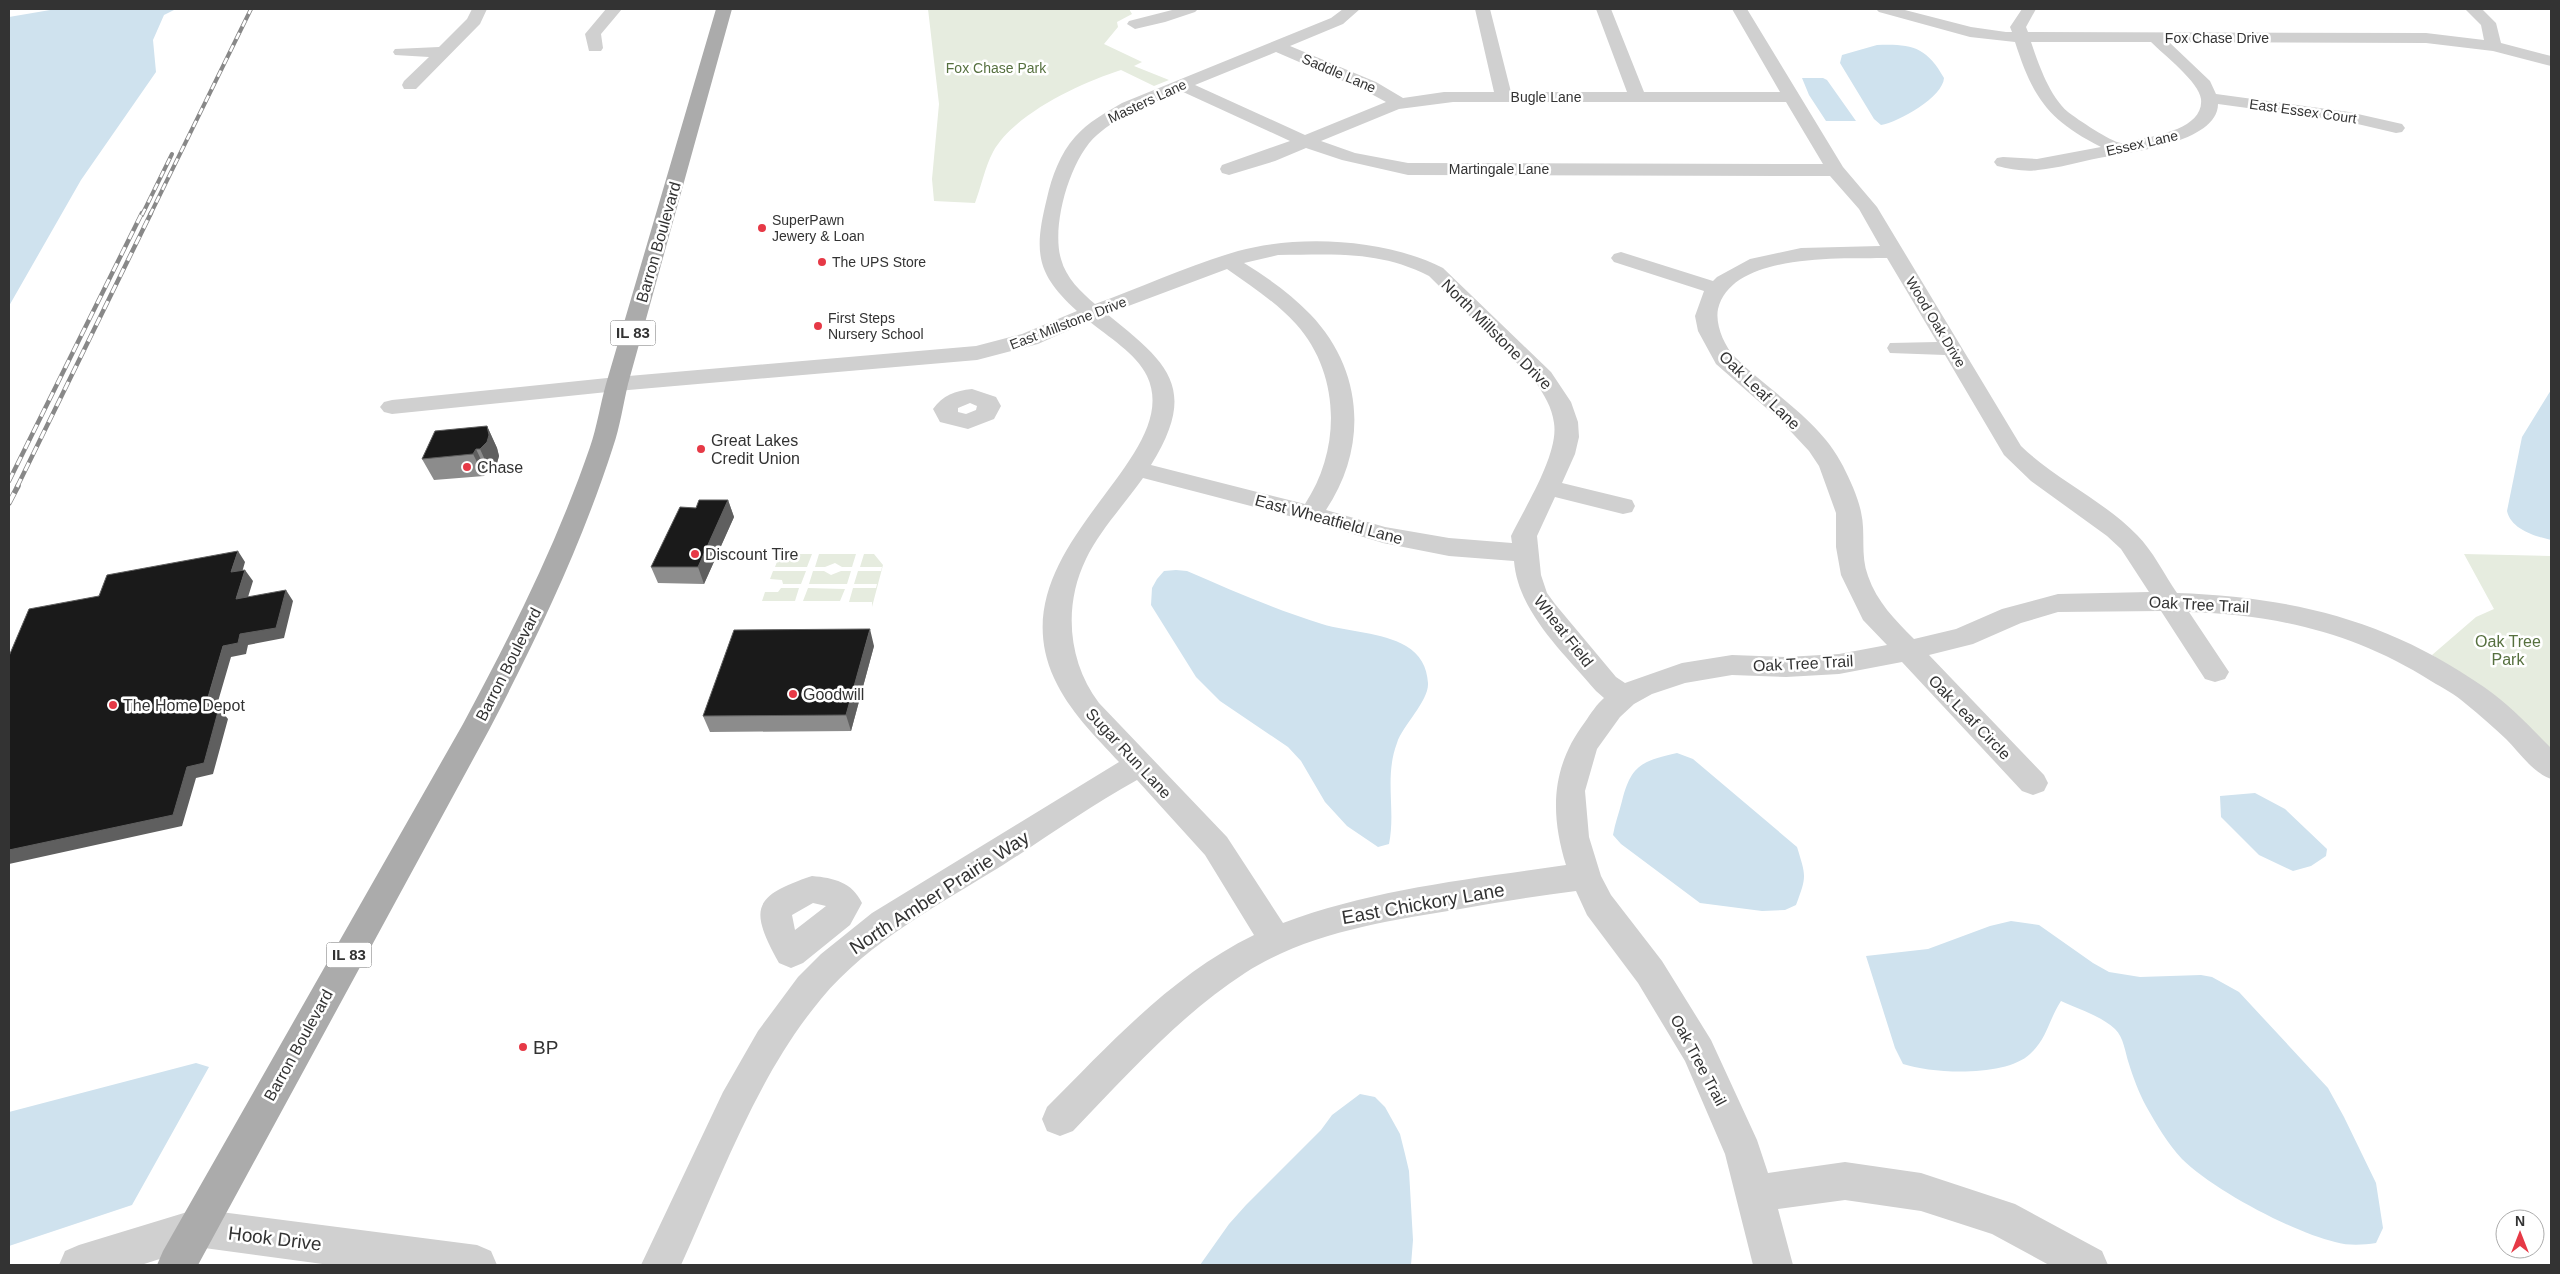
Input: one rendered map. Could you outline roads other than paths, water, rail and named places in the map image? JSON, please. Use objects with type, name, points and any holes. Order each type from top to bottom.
[{"type":"main road","name":"Barron Boulevard","points":[[177,1265],[520,644],[550,580],[602,446],[617,384],[723,11]]},
{"type":"street","points":[[410,86],[474,21],[479,9]]},
{"type":"street","points":[[595,48],[593,34],[614,9]]},
{"type":"street","points":[[1135,24],[1160,19],[1190,9]]},
{"type":"street","name":"Masters Lane","points":[[1136,469],[1154,442],[1161,422],[1164,403],[1162,383],[1143,354],[1093,312],[1061,281],[1053,264],[1048,244],[1063,170],[1078,143],[1107,118],[1128,107],[1337,21],[1352,9]]},
{"type":"street","points":[[1482,9],[1504,97]]},
{"type":"street","points":[[1603,9],[1638,97]]},
{"type":"street","name":"Wood Oak Drive","points":[[1740,9],[1835,170],[1867,207],[2012,450],[2044,480],[2117,530],[2130,543],[2215,672]]},
{"type":"street","name":"Fox Chase Drive","points":[[1884,9],[1970,32],[2021,38],[2417,38],[2494,46],[2551,60]]},
{"type":"street","points":[[2029,9],[2018,27],[2045,94],[2056,110],[2072,122],[2118,149]]},
{"type":"street","points":[[2473,9],[2488,23],[2494,46]]},
{"type":"street","points":[[2156,38],[2204,85],[2210,98]]},
{"type":"street","name":"Saddle Lane","points":[[1276,46],[1370,86],[1401,104]]},
{"type":"street","points":[[401,52],[443,52]]},
{"type":"street","name":"Martingale Lane","points":[[1180,86],[1344,157],[1408,169],[1835,170]]},
{"type":"street","name":"Bugle Lane","points":[[1229,169],[1257,163],[1368,115],[1401,104],[1437,98],[1792,97]]},
{"type":"street","name":"Essex Lane","points":[[2003,162],[2037,165],[2170,138],[2185,132],[2201,121],[2208,111],[2210,98]]},
{"type":"street","name":"East Essex Court","points":[[2210,98],[2349,117],[2396,128]]},
{"type":"street","name":"East Millstone Drive","points":[[392,407],[617,384],[958,356],[1002,348],[1030,339],[1093,312],[1230,262],[1258,252],[1278,249],[1358,248],[1428,258]]},
{"type":"street","name":"Oak Leaf Lane","points":[[1894,252],[1824,253],[1778,258],[1742,270],[1724,281],[1711,296],[1706,316],[1709,331],[1716,347],[1735,370],[1788,415],[1818,446],[1831,466],[1849,513],[1849,547],[1854,575],[1873,613],[1907,651]]},
{"type":"street","name":"North Millstone Drive","points":[[1428,258],[1436,272],[1553,389],[1560,402],[1566,422],[1563,454],[1524,536],[1525,553]]},
{"type":"street","points":[[1621,258],[1717,289]]},
{"type":"street","points":[[1230,262],[1286,302],[1302,317],[1315,333],[1337,372],[1343,396],[1343,437],[1330,483],[1311,514]]},
{"type":"street","points":[[1898,348],[1951,349]]},
{"type":"street","points":[[958,356],[966,396]]},
{"type":"street","name":"East Wheatfield Lane","points":[[1136,469],[1416,542],[1487,551],[1525,553]]},
{"type":"street","name":"Sugar Run Lane","points":[[1136,469],[1088,535],[1072,561],[1062,592],[1057,629],[1063,663],[1091,716],[1216,847],[1276,941]]},
{"type":"street","points":[[1547,487],[1623,506]]},
{"type":"street","name":"Wheat Field","points":[[1525,553],[1528,575],[1534,593],[1544,611],[1606,684],[1624,697]]},
{"type":"street","name":"Oak Tree Trail","points":[[1773,1265],[1744,1153],[1698,1051],[1650,972],[1599,905],[1584,876],[1573,837],[1570,791],[1583,746],[1610,709],[1624,697],[1682,673],[1724,667],[1839,664],[1907,651],[1963,637],[2020,613],[2058,603],[2168,602],[2231,604],[2325,620],[2380,641],[2422,662],[2475,695],[2517,732],[2551,767]]},
{"type":"street","name":"Oak Leaf Circle","points":[[1907,651],[2033,783]]},
{"type":"street","name":"North Amber Prairie Way","points":[[661,1265],[740,1096],[790,1012],[811,986],[845,953],[889,920],[1118,776],[1139,765]]},
{"type":"street","name":"East Chickory Lane","points":[[1060,1119],[1157,1022],[1206,981],[1276,941],[1322,922],[1386,906],[1584,876]]},
{"type":"street","points":[[817,932],[845,953]]},
{"type":"street","points":[[1754,1194],[1845,1181],[1921,1192],[2001,1218],[2088,1265]]},
{"type":"street","name":"Hook Drive","points":[[79,1265],[196,1228],[476,1265]]},
{"type":"water","points":[[56,9],[176,9],[164,15],[153,40],[156,72],[81,180],[9,306],[9,17]]},
{"type":"water","points":[[1877,45],[1899,45],[1916,49],[1931,59],[1944,78],[1942,85],[1936,93],[1919,108],[1881,125],[1874,119],[1840,63],[1842,55]]},
{"type":"water","points":[[1802,78],[1823,78],[1827,80],[1856,121],[1826,121],[1809,95]]},
{"type":"water","points":[[2551,390],[2551,540],[2524,531],[2513,523],[2507,511],[2522,437]]},
{"type":"water","points":[[1164,571],[1187,571],[1254,599],[1332,627],[1397,641],[1411,649],[1419,657],[1426,672],[1427,690],[1420,705],[1400,736],[1393,756],[1389,844],[1378,847],[1347,826],[1325,802],[1301,761],[1288,747],[1220,701],[1196,677],[1151,605],[1152,588],[1157,579]]},
{"type":"water","points":[[1677,753],[1693,759],[1797,847],[1804,870],[1804,882],[1796,905],[1785,910],[1762,911],[1700,903],[1621,844],[1613,835],[1629,779],[1634,772],[1647,762]]},
{"type":"water","points":[[2255,793],[2285,809],[2327,849],[2326,856],[2311,866],[2293,871],[2259,855],[2221,817],[2220,796]]},
{"type":"water","points":[[2011,921],[2039,925],[2109,972],[2140,977],[2201,975],[2212,977],[2239,992],[2328,1088],[2344,1117],[2376,1183],[2383,1228],[2376,1243],[2356,1245],[2340,1243],[2298,1229],[2254,1208],[2213,1184],[2196,1171],[2172,1147],[2146,1106],[2134,1080],[2122,1041],[2115,1029],[2103,1020],[2061,1001],[2036,1048],[2019,1061],[2004,1067],[1987,1070],[1950,1071],[1932,1070],[1903,1064],[1895,1048],[1866,956],[1928,949],[1990,926]]},
{"type":"water","points":[[196,1063],[209,1067],[132,1205],[9,1246],[9,1112]]},
{"type":"water","points":[[1360,1094],[1375,1097],[1385,1107],[1400,1134],[1409,1171],[1413,1240],[1411,1265],[1200,1265],[1229,1224],[1246,1205],[1321,1130],[1332,1115]]},
{"type":"railway","points":[[150,215],[251,9]]},
{"type":"railway","points":[[142,215],[172,154]]},
{"type":"railway","points":[[9,481],[142,213]]},
{"type":"railway","points":[[17,487],[151,213]]},
{"type":"railway","points":[[9,503],[18,486]]},
{"type":"place","name":"SuperPawn Jewery & Loan","points":[[762,228]]},
{"type":"place","name":"The UPS Store","points":[[822,262]]},
{"type":"place","name":"First Steps Nursery School","points":[[818,326]]},
{"type":"place","name":"Great Lakes Credit Union","points":[[701,449]]},
{"type":"place","name":"Chase","points":[[467,467]]},
{"type":"place","name":"Discount Tire","points":[[695,554]]},
{"type":"place","name":"Goodwill","points":[[793,694]]},
{"type":"place","name":"The Home Depot","points":[[113,705]]},
{"type":"place","name":"BP","points":[[523,1047]]},
{"type":"park label","name":"Fox Chase Park","points":[[996,68]]},
{"type":"park label","name":"Oak Tree Park","points":[[2508,650]]}]
